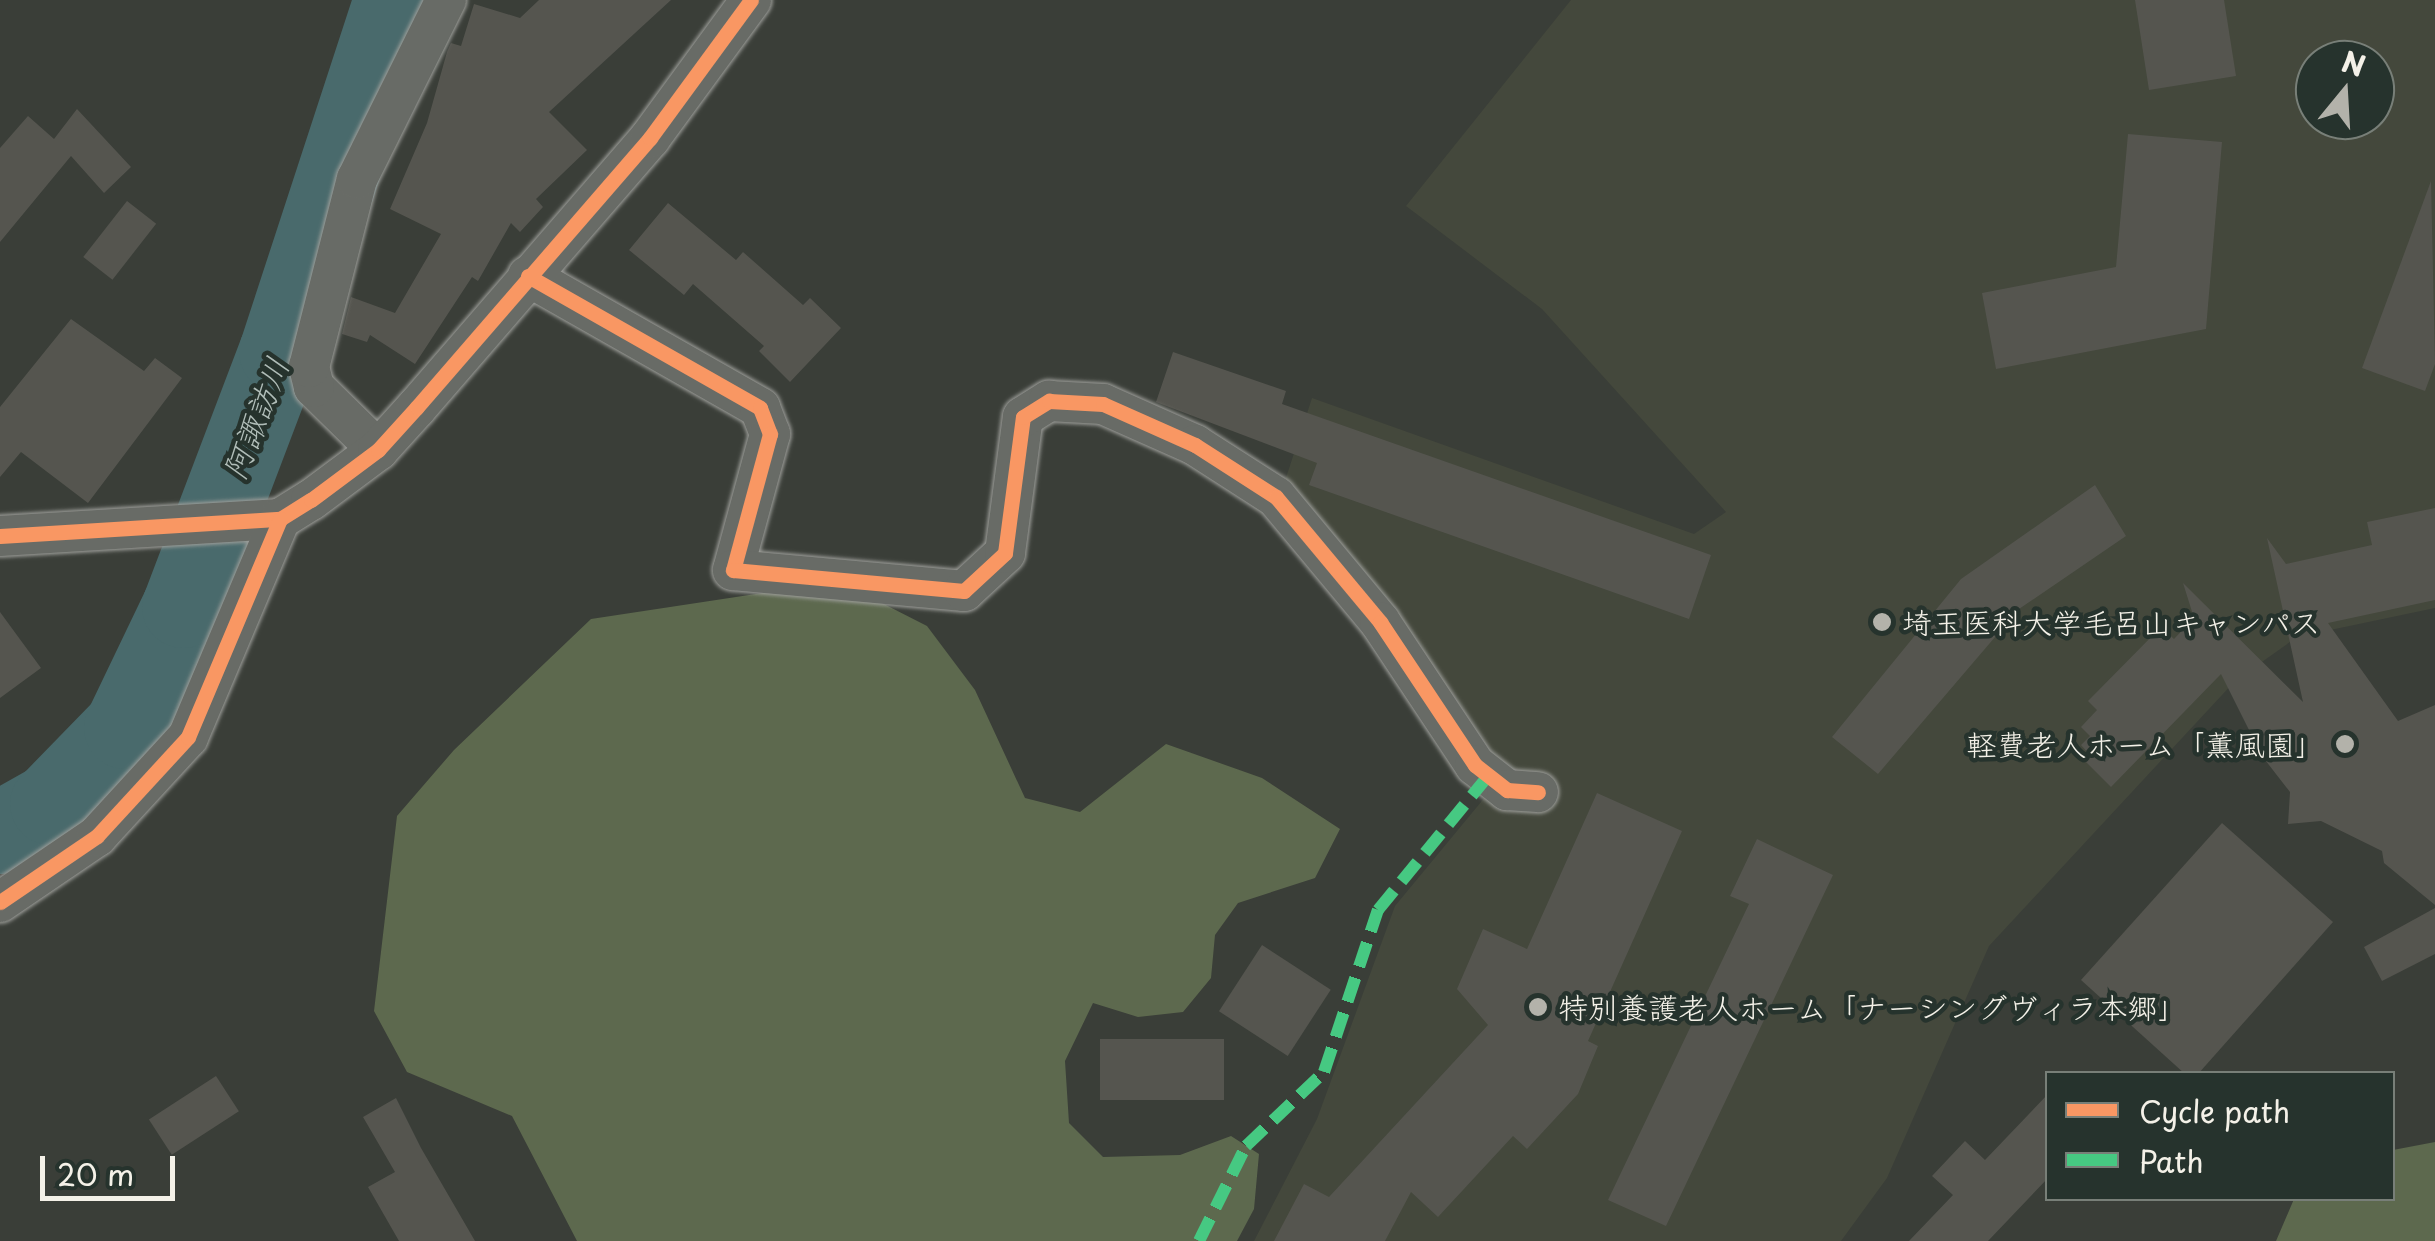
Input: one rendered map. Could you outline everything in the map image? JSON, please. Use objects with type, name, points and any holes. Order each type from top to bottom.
[{"type":"street","points":[[378,450],[314,387],[309,367],[357,179],[446,0]]},
{"type":"street","points":[[0,536],[280,519],[378,450],[650,138],[751,0]]},
{"type":"street","points":[[528,276],[760,408],[770,434],[733,570],[751,577],[964,591],[1005,553],[1023,417],[1049,401],[1102,404],[1195,445],[1276,497],[1380,622],[1475,765],[1507,790],[1538,792]]},
{"type":"street","points":[[0,902],[97,836],[188,737],[280,519]]},
{"type":"shaded area","name":"埼玉医科大学毛呂山キャンパス","points":[[1571,0],[2435,0],[2435,608],[2297,637],[2235,681],[1989,946],[1887,1178],[1841,1241],[1254,1241],[1317,1119],[1395,906],[1500,779],[1283,487],[1312,398],[1694,534],[1726,512],[1542,309],[1406,206]]},
{"type":"green space","points":[[769,592],[876,600],[927,626],[975,690],[1025,798],[1080,812],[1166,744],[1262,778],[1340,829],[1315,878],[1238,903],[1215,935],[1211,978],[1183,1012],[1138,1017],[1093,1003],[1065,1061],[1069,1123],[1103,1157],[1180,1155],[1231,1136],[1259,1154],[1254,1209],[1237,1241],[577,1241],[512,1116],[407,1072],[374,1011],[397,816],[454,750],[591,619]]},
{"type":"green space","points":[[2435,1142],[2435,1241],[2276,1241],[2293,1201],[2395,1201],[2395,1150]]},
{"type":"building","points":[[539,0],[671,0],[549,112],[587,150],[536,199],[543,207],[520,232],[511,223],[478,281],[472,277],[415,364],[370,335],[367,342],[342,334],[351,297],[395,313],[441,234],[390,209],[427,123],[447,52],[451,43],[461,46],[474,4],[520,18]]},
{"type":"building","points":[[2135,0],[2224,0],[2236,76],[2149,90]]},
{"type":"building","points":[[77,109],[131,167],[104,193],[71,156],[0,242],[0,148],[28,116],[54,139]]},
{"type":"building","points":[[2128,134],[2222,142],[2206,329],[1996,369],[1982,293],[2116,267]]},
{"type":"building","points":[[2431,181],[2435,364],[2425,391],[2362,368]]},
{"type":"building","points":[[127,201],[156,224],[112,280],[83,257]]},
{"type":"building","points":[[668,203],[736,260],[743,252],[803,305],[810,298],[841,328],[790,382],[759,351],[764,346],[693,284],[684,295],[629,250]]},
{"type":"building","points":[[71,319],[144,371],[155,358],[182,378],[88,503],[21,452],[0,477],[0,407]]},
{"type":"building","points":[[1173,352],[1286,391],[1282,404],[1711,555],[1689,619],[1309,485],[1317,463],[1156,402]]},
{"type":"building","points":[[2095,485],[2126,536],[2019,609],[1878,774],[1832,737],[1961,579]]},
{"type":"building","points":[[2435,508],[2435,600],[2328,623],[2398,721],[2435,705],[2435,905],[2384,863],[2382,851],[2321,821],[2288,824],[2290,792],[2262,756],[2221,674],[2111,787],[2083,759],[2089,754],[2081,745],[2090,736],[2081,727],[2097,710],[2088,701],[2161,627],[2174,639],[2194,618],[2183,583],[2303,702],[2267,538],[2286,564],[2372,545],[2367,522]]},
{"type":"building","points":[[0,612],[41,668],[0,698]]},
{"type":"building","name":"特別養護老人ホーム「ナーシングヴィラ本郷」","points":[[1597,793],[1682,831],[1588,1041],[1598,1046],[1578,1094],[1527,1149],[1513,1136],[1438,1217],[1411,1192],[1385,1241],[1274,1241],[1304,1184],[1329,1197],[1488,1025],[1457,989],[1483,929],[1527,949]]},
{"type":"building","points":[[2222,823],[2333,922],[2201,1071],[2182,1071],[2081,980]]},
{"type":"building","points":[[1757,839],[1833,875],[1666,1226],[1608,1200],[1749,904],[1730,896]]},
{"type":"building","points":[[2435,908],[2435,954],[2382,981],[2364,947]]},
{"type":"building","points":[[1262,945],[1331,990],[1288,1056],[1219,1011]]},
{"type":"building","points":[[1100,1039],[1224,1039],[1224,1100],[1100,1100]]},
{"type":"building","points":[[216,1076],[239,1111],[172,1155],[149,1120]]},
{"type":"building","points":[[2045,1097],[2045,1181],[1988,1241],[1909,1241],[1953,1195],[1932,1176],[1965,1141],[1985,1160]]},
{"type":"building","points":[[396,1098],[475,1241],[399,1241],[368,1187],[395,1172],[363,1117]]},
{"type":"waterway","name":"阿諏訪川","points":[[0,833],[51,804],[125,728],[183,607],[280,352],[395,0]]},
{"type":"marked path","points":[[1199,1241],[1246,1146],[1324,1072],[1378,910],[1489,775]]},
{"type":"cycle path","points":[[0,536],[280,519],[311,500],[378,450],[417,407],[650,138],[751,0]]},
{"type":"cycle path","points":[[528,276],[760,408],[770,434],[733,570],[964,591],[1005,553],[1023,417],[1049,401],[1103,404],[1195,445],[1276,497],[1380,622],[1475,765],[1507,790],[1538,792]]},
{"type":"cycle path","points":[[0,902],[97,836],[188,737],[280,519]]},
{"type":"place","name":"埼玉医科大学毛呂山キャンパス","points":[[1882,622]]},
{"type":"place","name":"軽費老人ホーム「薫風園」","points":[[2345,744]]},
{"type":"place","name":"特別養護老人ホーム「ナーシングヴィラ本郷」","points":[[1538,1007]]}]
